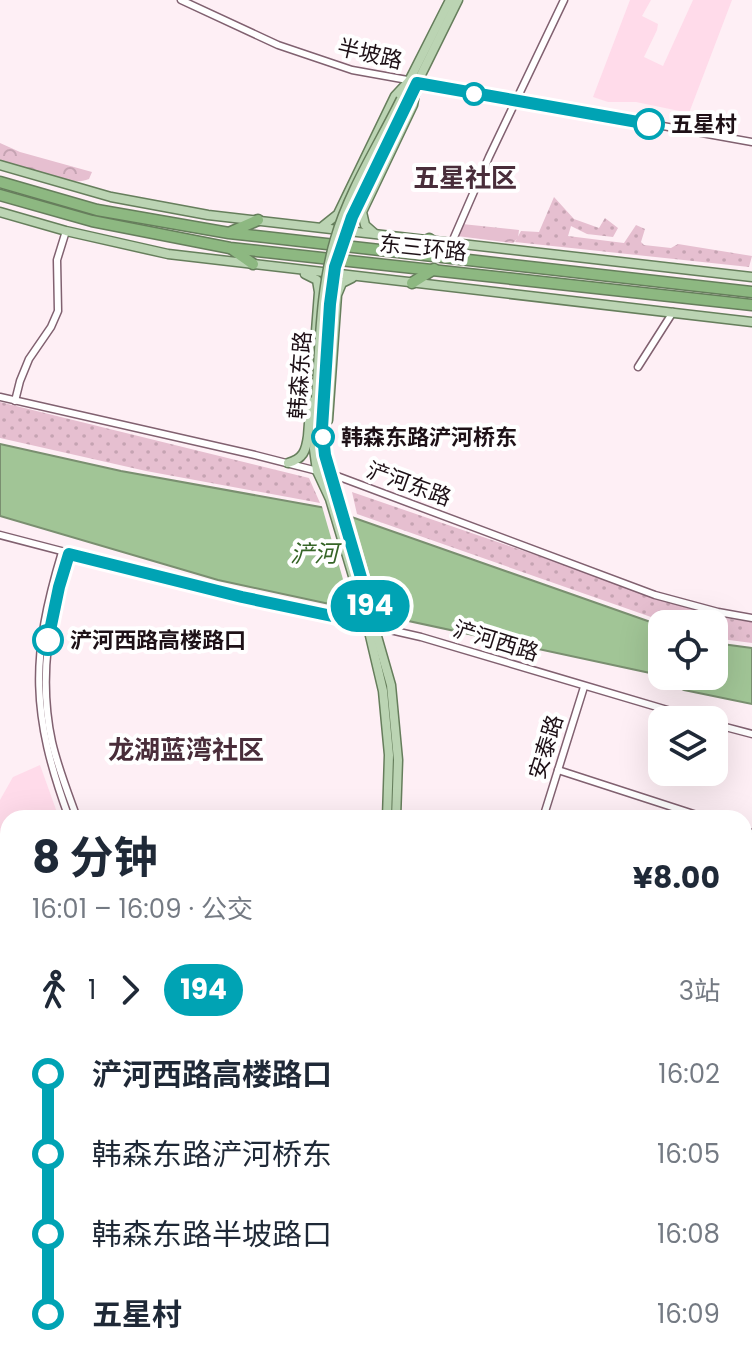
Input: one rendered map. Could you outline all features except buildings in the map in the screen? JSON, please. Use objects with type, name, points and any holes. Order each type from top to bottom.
[{"type":"highway","name":"东三环路","points":[[0,182],[97,210],[229,233],[752,292]]},
{"type":"highway","name":"东三环路","points":[[0,195],[92,221],[230,248],[752,305]]},
{"type":"highway","points":[[229,233],[258,220]]},
{"type":"highway","points":[[429,239],[459,259]]},
{"type":"highway","points":[[230,248],[253,264]]},
{"type":"highway","points":[[412,283],[434,269]]},
{"type":"main road","name":"韩森东路","points":[[413,82],[450,0]]},
{"type":"main road","name":"韩森东路","points":[[387,810],[387,721],[370,620],[334,475],[325,455],[320,398],[323,303],[336,236],[458,0]]},
{"type":"main road","points":[[318,227],[329,223],[338,214],[395,96],[413,82]]},
{"type":"main road","points":[[375,233],[364,224],[362,212],[413,105],[413,82]]},
{"type":"main road","points":[[0,165],[111,197],[208,215],[752,277]]},
{"type":"main road","points":[[0,212],[66,231],[168,254],[752,322]]},
{"type":"main road","points":[[288,463],[297,461],[304,454],[308,436],[318,284],[310,275],[293,269]]},
{"type":"main road","points":[[334,475],[328,433],[337,295],[346,280],[363,278]]},
{"type":"main road","name":"韩森东路","points":[[320,398],[315,424],[317,471],[330,499],[391,685],[398,760],[396,810]]},
{"type":"street","name":"半坡路","points":[[181,0],[312,59],[352,70],[752,142]]},
{"type":"street","points":[[452,242],[564,0]]},
{"type":"street","points":[[15,401],[29,359],[58,311],[57,260],[66,231]]},
{"type":"street","points":[[638,367],[673,312]]},
{"type":"street","name":"浐河东路","points":[[0,397],[334,475],[655,595],[752,618]]},
{"type":"street","points":[[308,436],[315,424],[310,413]]},
{"type":"street","name":"浐河西路","points":[[0,535],[242,597],[370,620],[651,706]]},
{"type":"street","points":[[66,553],[45,612],[39,682],[47,755],[66,810]]},
{"type":"street","points":[[66,553],[50,623],[46,694],[52,740],[74,810]]},
{"type":"street","name":"安泰路","points":[[546,810],[584,687]]},
{"type":"street","points":[[728,728],[752,734]]},
{"type":"street","points":[[558,770],[681,810]]},
{"type":"shaded area","points":[[630,0],[651,0],[642,16],[658,24],[644,57],[663,66],[693,0],[732,0],[689,113],[636,102],[608,102],[593,97]]},
{"type":"shaded area","points":[[40,765],[56,810],[0,810],[0,800],[13,777]]},
{"type":"green space","points":[[0,143],[20,152],[92,172],[89,179],[69,181],[32,172],[0,161]]},
{"type":"green space","points":[[554,197],[574,219],[599,228],[605,218],[618,228],[613,237],[587,234],[571,226],[568,236],[624,243],[636,225],[645,229],[641,242],[644,245],[671,248],[678,244],[752,256],[749,267],[515,242],[521,231],[539,232]]},
{"type":"green space","points":[[462,224],[519,230],[518,238],[513,243],[457,236]]},
{"type":"green space","points":[[0,402],[309,478],[320,503],[146,471],[0,438]]},
{"type":"green space","points":[[352,492],[696,610],[648,610],[648,616],[357,514]]},
{"type":"green space","points":[[728,619],[752,622],[752,643],[728,640]]},
{"type":"water","name":"浐河","points":[[0,444],[121,471],[326,508],[648,621],[648,673],[218,580],[0,516]]},
{"type":"water","name":"浐河","points":[[728,645],[752,648],[752,704],[684,690],[728,690]]},
{"type":"pier","points":[[321,503],[352,513],[383,621],[353,614]]},
{"type":"bus line","name":"194","points":[[48,640],[69,554],[242,597],[375,625],[325,455],[322,428],[330,304],[335,267],[347,228],[417,83],[649,124]]},
{"type":"place","name":"五星村","points":[[649,124]]},
{"type":"place","name":"韩森东路浐河桥东","points":[[323,437]]},
{"type":"place","name":"浐河西路高楼路口","points":[[48,640]]},
{"type":"district","name":"五星社区","points":[[465,178]]},
{"type":"district","name":"龙湖蓝湾社区","points":[[186,750]]}]
